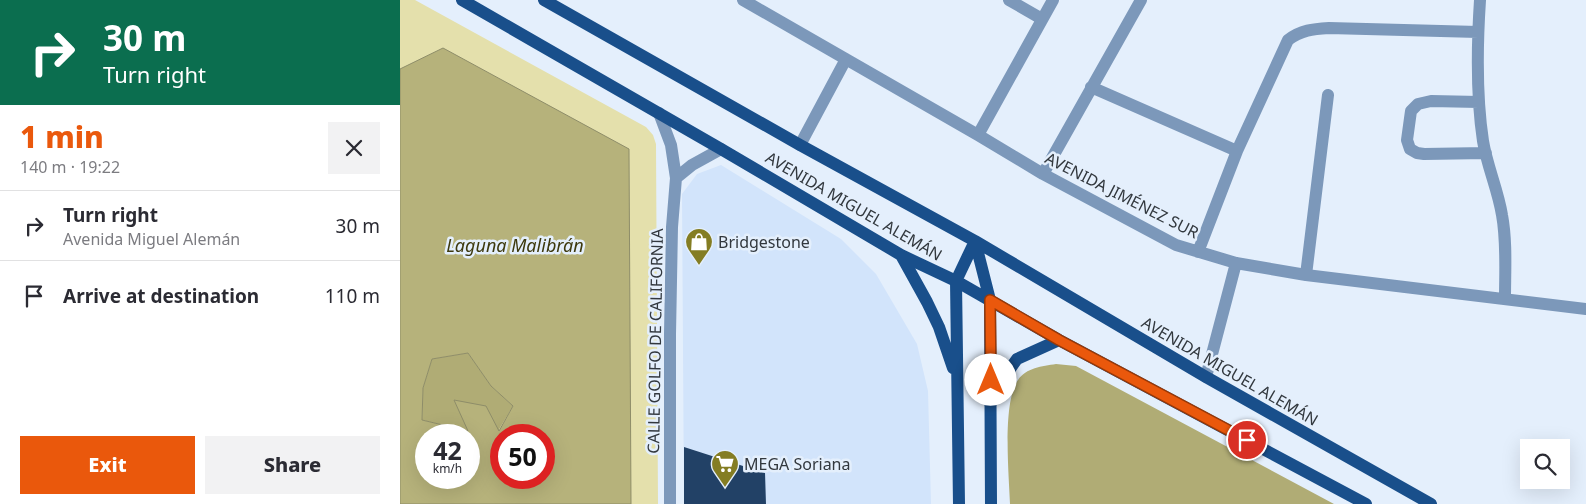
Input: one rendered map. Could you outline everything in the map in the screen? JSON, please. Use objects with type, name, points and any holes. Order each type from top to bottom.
[{"type":"main road","name":"AVENIDA MIGUEL ALEMÁN","points":[[462,0],[901,255],[956,281],[1059,340],[1366,504]]},
{"type":"main road","name":"AVENIDA MIGUEL ALEMÁN","points":[[544,0],[800,146],[975,241],[1206,377],[1431,504]]},
{"type":"main road","points":[[959,504],[956,281],[975,241]]},
{"type":"main road","points":[[975,241],[990,300],[992,504]]},
{"type":"main road","points":[[901,255],[939,327],[956,379]]},
{"type":"main road","points":[[991,396],[1017,359],[1059,340]]},
{"type":"street","name":"AVENIDA JIMÉNEZ SUR","points":[[743,0],[1043,174],[1176,245],[1236,262],[1306,275],[1586,309]]},
{"type":"street","points":[[1009,0],[1042,19]]},
{"type":"street","points":[[978,135],[1053,0]]},
{"type":"street","points":[[1043,174],[1141,0]]},
{"type":"street","points":[[1480,0],[1478,32],[1479,102],[1483,142],[1502,215],[1505,236],[1505,299]]},
{"type":"street","points":[[1198,252],[1238,151],[1288,40],[1297,33],[1310,29],[1329,28],[1478,32]]},
{"type":"street","points":[[800,146],[846,59]]},
{"type":"street","points":[[1091,87],[1238,151]]},
{"type":"street","points":[[1306,275],[1328,95]]},
{"type":"street","points":[[1479,102],[1431,101],[1418,104],[1411,111],[1407,140],[1410,149],[1417,153],[1486,153]]},
{"type":"street","name":"CALLE GOLFO DE CALIFORNIA","points":[[659,113],[671,145],[676,178],[672,227],[670,325],[670,504]]},
{"type":"street","points":[[676,178],[692,165],[721,149]]},
{"type":"street","points":[[1206,377],[1236,262]]},
{"type":"shaded area","name":"Laguna Malibrán","points":[[400,0],[415,0],[646,127],[653,135],[656,144],[658,504],[400,504]]},
{"type":"shaded area","points":[[721,165],[841,239],[876,274],[917,344],[928,391],[931,504],[684,504],[682,194],[697,174]]},
{"type":"shaded area","points":[[468,353],[491,386],[513,406],[502,424],[490,425],[455,400],[466,424],[439,424],[422,420],[423,388],[432,359]]},
{"type":"shaded area","points":[[1056,364],[1076,366],[1334,504],[1010,504],[1008,422],[1013,391],[1018,380],[1025,373],[1035,368]]},
{"type":"water","name":"Laguna Malibrán","points":[[443,48],[629,149],[631,504],[400,504],[400,69]],"holes":[[[468,353],[491,386],[513,406],[503,424],[555,424],[555,489],[490,489],[490,424],[495,424],[486,406],[454,400],[465,424],[480,424],[480,489],[415,489],[415,424],[439,424],[422,420],[423,388],[432,359]]]},
{"type":"building","name":"MEGA Soriana","points":[[684,447],[765,473],[766,504],[684,504]]},
{"type":"place","name":"Bridgestone","points":[[699,266]]},
{"type":"place","name":"MEGA Soriana","points":[[725,488]]},
{"type":"route","points":[[991,380],[990,300],[1059,340],[1247,440]]}]
